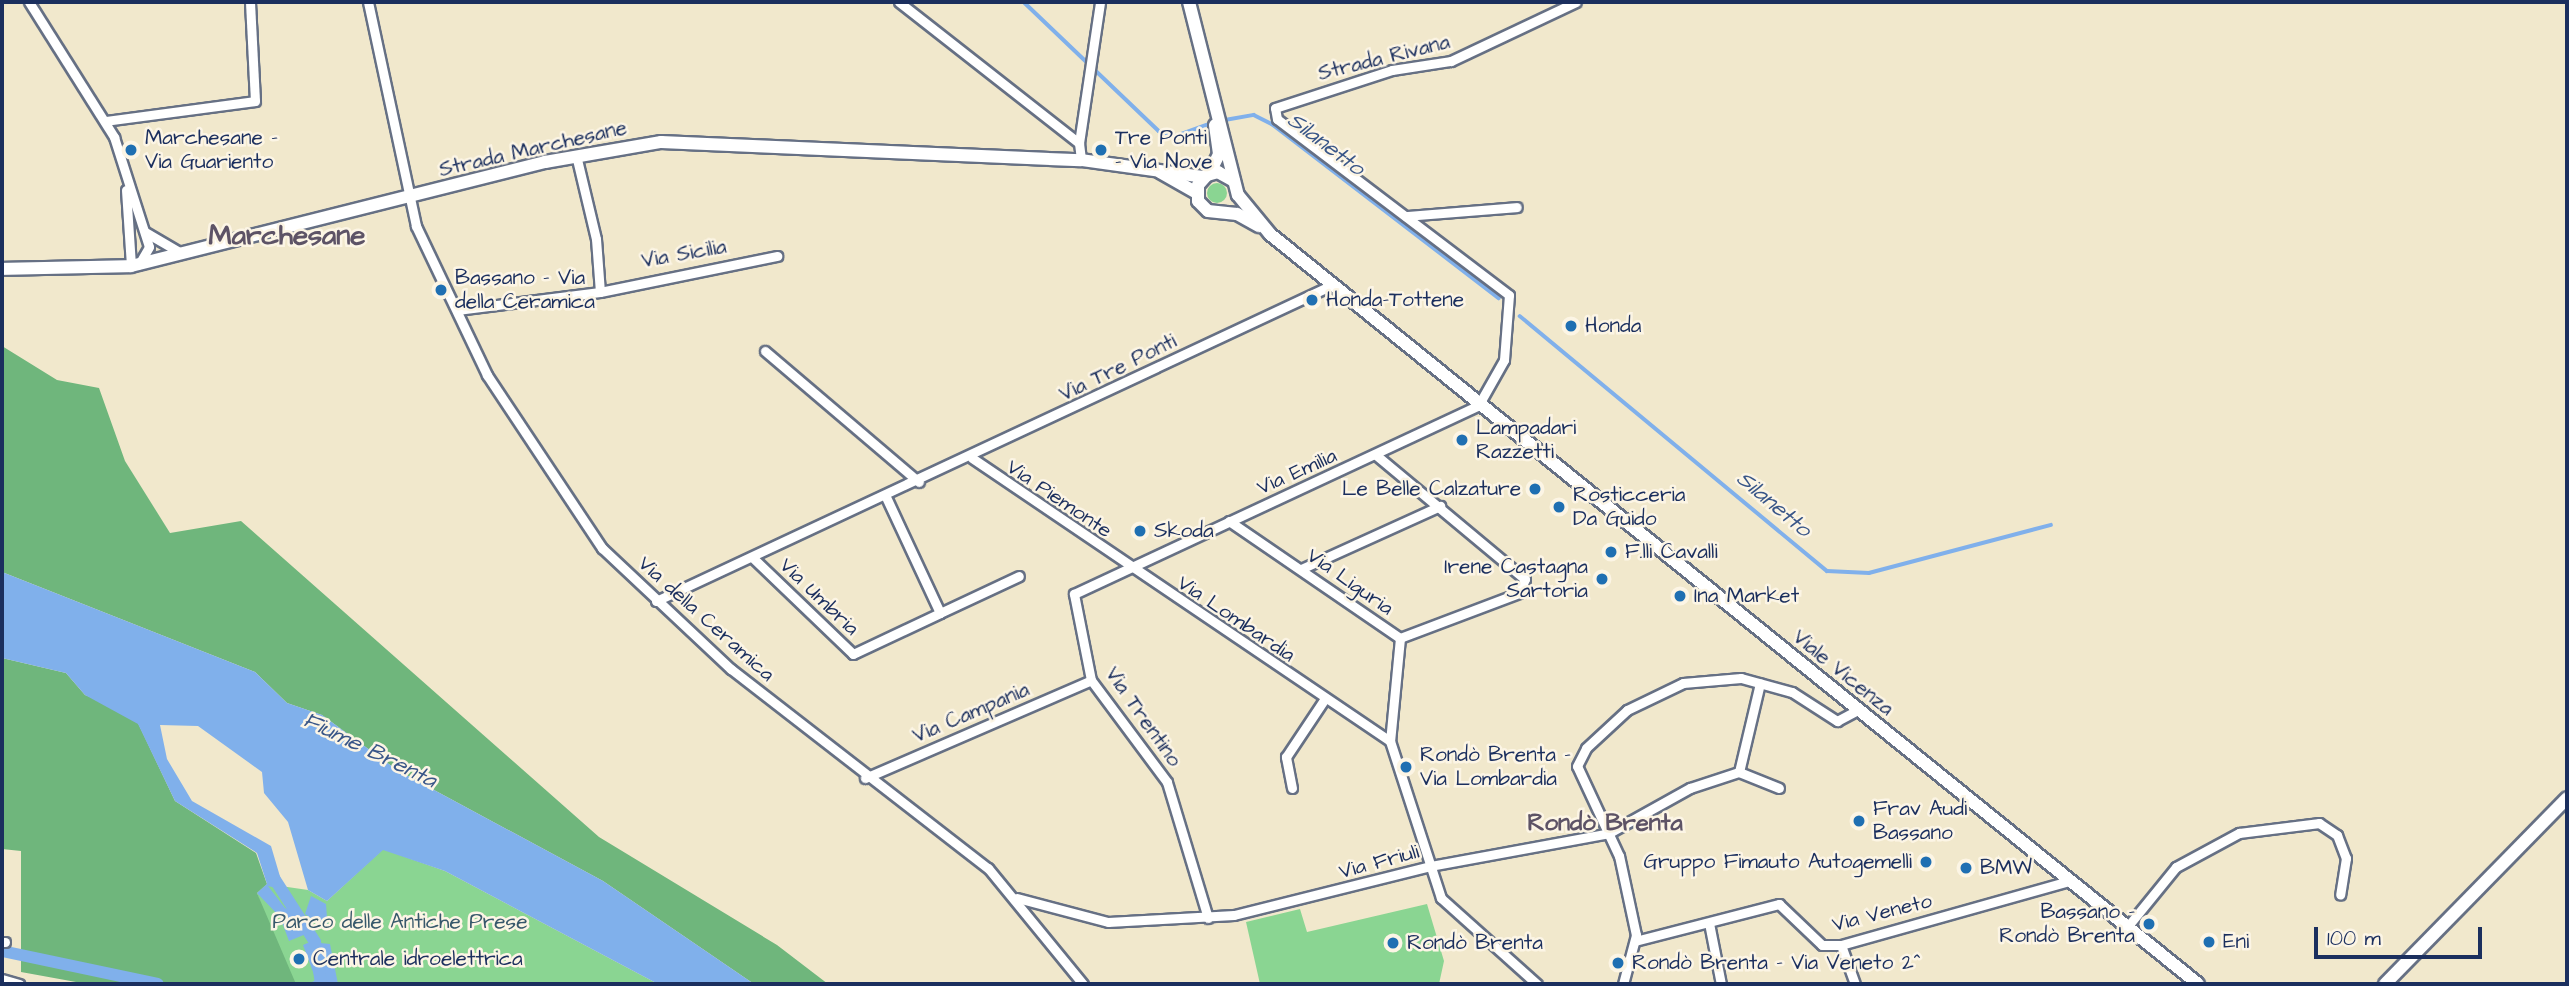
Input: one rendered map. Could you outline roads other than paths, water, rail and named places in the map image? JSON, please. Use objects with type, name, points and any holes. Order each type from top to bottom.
[{"type":"main road","name":"Viale Vicenza","points":[[1189,2],[1219,153],[1197,192],[1205,209],[1269,232]]},
{"type":"main road","name":"Viale Vicenza","points":[[1212,107],[1237,195],[1269,232],[1478,406],[2071,880],[2197,984]]},
{"type":"main road","name":"Strada Marchesane","points":[[2,269],[135,265],[576,155],[700,140],[1081,160],[1206,176]]},
{"type":"main road","name":"Strada Marchesane","points":[[1154,168],[1197,192]]},
{"type":"main road","points":[[1206,176],[1234,181]]},
{"type":"main road","points":[[1222,213],[1237,195]]},
{"type":"main road","points":[[2385,984],[2567,798]]},
{"type":"street","points":[[29,2],[105,121],[124,167],[149,247],[135,265]]},
{"type":"street","points":[[105,121],[255,101],[250,2]]},
{"type":"street","name":"Via della Ceramica","points":[[368,2],[407,198],[487,374],[602,548],[656,601],[865,778],[958,843],[1015,898],[1083,984]]},
{"type":"street","points":[[900,2],[1079,143]]},
{"type":"street","points":[[1081,160],[1079,143],[1100,2]]},
{"type":"street","name":"Strada Rivana","points":[[1406,216],[1277,119],[1275,108],[1392,70],[1451,61],[1576,2]]},
{"type":"street","points":[[576,155],[596,239],[600,292]]},
{"type":"street","points":[[124,167],[135,265]]},
{"type":"street","points":[[1406,216],[1517,207]]},
{"type":"street","points":[[1406,216],[1509,295],[1504,360],[1478,406]]},
{"type":"street","points":[[142,228],[183,254]]},
{"type":"street","name":"Via Sicilia","points":[[457,310],[600,292],[776,256]]},
{"type":"street","name":"Via Tre Ponti","points":[[656,601],[972,458],[1332,285]]},
{"type":"street","points":[[765,351],[919,482]]},
{"type":"street","name":"Via Emilia","points":[[1129,566],[1376,456],[1478,406]]},
{"type":"street","points":[[1376,456],[1440,506],[1525,579],[1519,593],[1400,638]]},
{"type":"street","name":"Via Piemonte","points":[[972,458],[1129,566]]},
{"type":"street","points":[[886,497],[940,613]]},
{"type":"street","points":[[1301,569],[1440,506]]},
{"type":"street","name":"Via Liguria","points":[[1229,522],[1400,638],[1390,741]]},
{"type":"street","name":"Via Umbria","points":[[752,557],[853,654],[1019,576]]},
{"type":"street","name":"Via Trentino","points":[[1129,566],[1074,594],[1091,680],[1161,770],[1208,918]]},
{"type":"street","name":"Via Lombardia","points":[[1129,566],[1324,700],[1390,741]]},
{"type":"street","points":[[1623,984],[1635,941],[1619,856],[1577,766],[1586,748],[1627,710],[1683,683],[1741,678],[1792,692],[1837,721],[1858,710]]},
{"type":"street","name":"Via Campania","points":[[865,778],[1091,680]]},
{"type":"street","points":[[1760,683],[1739,772],[1779,788]]},
{"type":"street","points":[[1292,788],[1286,757],[1324,700]]},
{"type":"street","points":[[1390,741],[1441,898],[1537,984]]},
{"type":"street","name":"Via Friuli","points":[[1015,898],[1066,916],[1108,922],[1208,918],[1430,866],[1609,833],[1690,788],[1739,772]]},
{"type":"street","points":[[2128,926],[2176,867],[2239,833],[2319,823],[2337,835],[2347,858],[2340,895]]},
{"type":"street","name":"Via Veneto","points":[[1635,941],[1779,904],[1822,946],[1842,945],[2071,880]]},
{"type":"street","points":[[1709,923],[1721,984]]},
{"type":"street","points":[[1842,945],[1855,984]]},
{"type":"street","points":[[2,979],[19,984]]},
{"type":"water","points":[[2,572],[255,672],[287,703],[322,715],[397,770],[603,881],[754,984],[658,984],[445,871],[383,850],[327,901],[308,890],[288,822],[264,793],[262,772],[198,726],[160,725],[167,759],[192,801],[271,846],[284,890],[268,886],[285,908],[300,914],[306,934],[289,941],[280,917],[257,893],[267,884],[257,853],[175,801],[138,724],[85,695],[66,673],[2,658]]},
{"type":"water","points":[[311,896],[326,904],[328,931],[305,914]]},
{"type":"water","points":[[310,942],[330,944],[338,984],[308,984],[316,980],[303,945]]},
{"type":"waterway","name":"Silanetto","points":[[1024,2],[1159,131],[1176,136],[1206,125]]},
{"type":"waterway","name":"Silanetto","points":[[1225,120],[1254,115],[1272,124],[1499,298]]},
{"type":"waterway","name":"Silanetto","points":[[1520,316],[1827,571],[1869,573],[2051,525]]},
{"type":"waterway","points":[[272,875],[315,942],[321,984]]},
{"type":"waterway","points":[[2,951],[158,984]]},
{"type":"place","name":"Marchesane - Via Guariento","points":[[131,150]]},
{"type":"place","name":"Tre Ponti - Via Nove","points":[[1101,150]]},
{"type":"place","name":"Bassano - Via della Ceramica","points":[[441,290]]},
{"type":"place","name":"Honda-Tottene","points":[[1312,300]]},
{"type":"place","name":"Honda","points":[[1571,326]]},
{"type":"place","name":"Lampadari Razzetti","points":[[1462,440]]},
{"type":"place","name":"Le Belle Calzature","points":[[1535,489]]},
{"type":"place","name":"Rosticceria Da Guido","points":[[1559,507]]},
{"type":"place","name":"Skoda","points":[[1140,531]]},
{"type":"place","name":"F.lli Cavalli","points":[[1611,552]]},
{"type":"place","name":"Irene Castagna Sartoria","points":[[1602,579]]},
{"type":"place","name":"Ina Market","points":[[1680,596]]},
{"type":"place","name":"Rondò Brenta - Via Lombardia","points":[[1406,767]]},
{"type":"place","name":"Frav Audi Bassano","points":[[1859,821]]},
{"type":"place","name":"Gruppo Fimauto Autogemelli","points":[[1926,862]]},
{"type":"place","name":"BMW","points":[[1966,868]]},
{"type":"place","name":"Bassano - Rondò Brenta","points":[[2149,924]]},
{"type":"place","name":"Eni","points":[[2209,942]]},
{"type":"place","name":"Rondò Brenta","points":[[1393,943]]},
{"type":"place","name":"Centrale idroelettrica","points":[[299,959]]},
{"type":"place","name":"Rondò Brenta - Via Veneto 2^","points":[[1618,963]]},
{"type":"district","name":"Marchesane","points":[[287,236]]},
{"type":"district","name":"Rondò Brenta","points":[[1605,824]]},
{"type":"water label","name":"Fiume Brenta","points":[[370,750]]},
{"type":"park label","name":"Parco delle Antiche Prese","points":[[400,922]]}]
